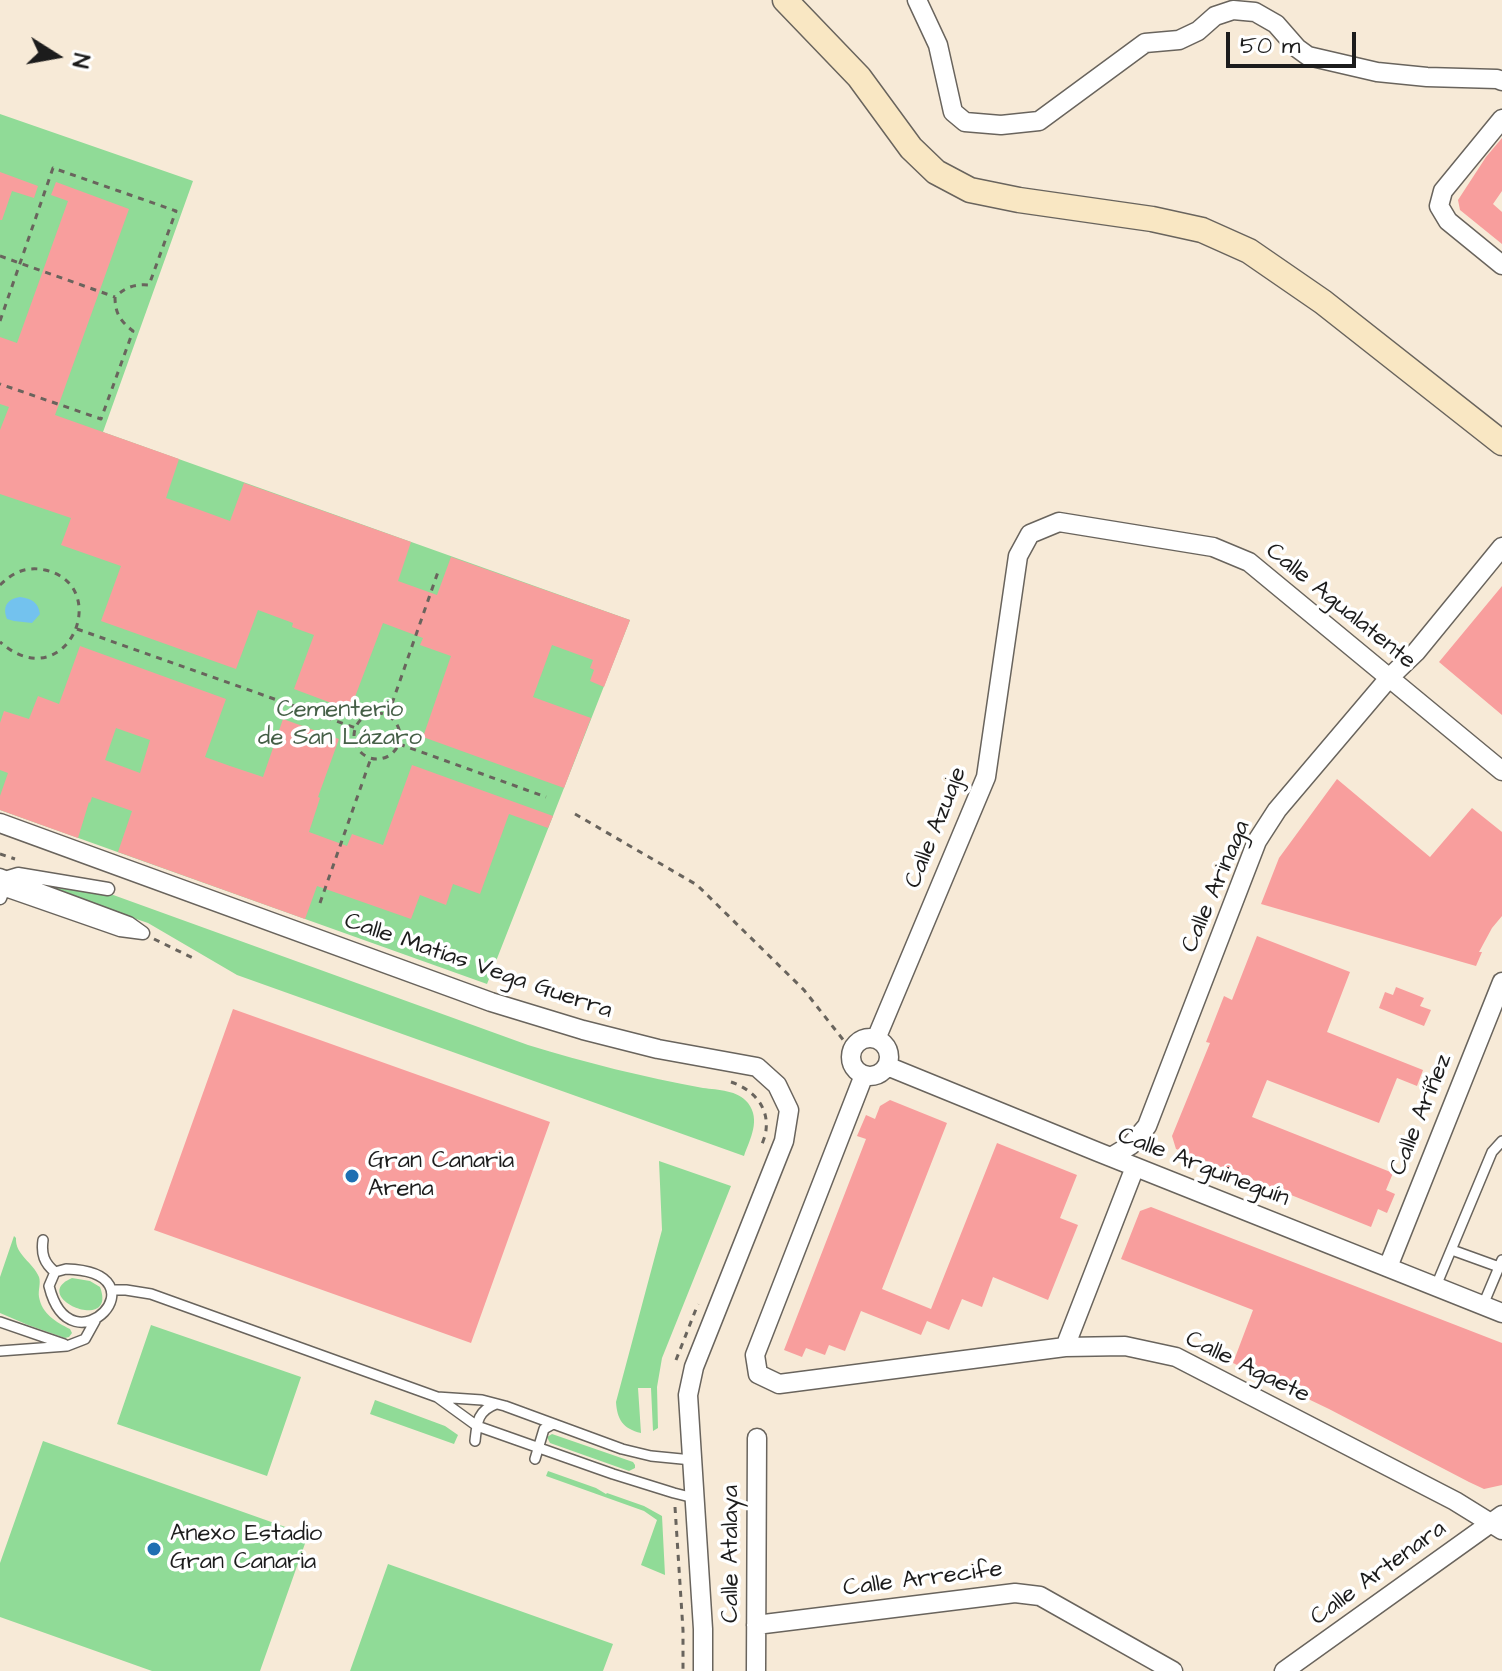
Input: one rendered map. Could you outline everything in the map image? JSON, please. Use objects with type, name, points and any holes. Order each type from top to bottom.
[{"type":"main road","points":[[785,0],[859,77],[911,148],[936,172],[970,190],[1152,219],[1202,230],[1249,251],[1323,302],[1502,443]]},
{"type":"street","points":[[917,0],[938,45],[953,112],[965,122],[1001,125],[1039,121],[1145,43],[1179,40],[1198,31],[1215,16],[1233,10],[1255,12],[1276,24],[1308,56],[1377,72],[1502,81]]},
{"type":"street","points":[[1502,119],[1443,191],[1439,206],[1448,221],[1502,265]]},
{"type":"street","name":"Calle Agualatente","points":[[1030,534],[1059,522],[1213,547],[1249,562],[1502,771]]},
{"type":"street","name":"Calle Azuaje","points":[[876,1039],[986,777],[1018,556],[1030,534]]},
{"type":"street","name":"Calle Arinaga","points":[[1111,1157],[1131,1145],[1147,1126],[1257,841],[1277,810],[1389,678],[1416,652],[1502,547]]},
{"type":"street","name":"Calle Matías Vega Guerra","points":[[0,823],[504,1006],[643,1046],[757,1067],[777,1085],[789,1110],[784,1141],[694,1367],[688,1395],[703,1671]]},
{"type":"street","points":[[4,876],[18,874],[108,889]]},
{"type":"street","points":[[4,876],[4,894],[120,930],[143,933]]},
{"type":"street","points":[[4,876],[129,923],[143,933]]},
{"type":"street","name":"Calle Aríñez","points":[[1388,1267],[1502,982]]},
{"type":"street","points":[[876,1039],[889,1053],[887,1066],[875,1076],[864,1075],[852,1063],[852,1051],[859,1042],[876,1039]]},
{"type":"street","name":"Calle Arguineguín","points":[[887,1066],[1502,1313]]},
{"type":"street","name":"Calle Agaete","points":[[864,1075],[755,1355],[758,1374],[779,1384],[1065,1347],[1125,1346],[1176,1357],[1498,1523]]},
{"type":"street","points":[[1065,1347],[1135,1167]]},
{"type":"street","name":"Calle Atalaya","points":[[756,1671],[757,1438]]},
{"type":"street","name":"Calle Artenara","points":[[1284,1671],[1498,1523]]},
{"type":"street","name":"Calle Arrecife","points":[[756,1625],[1015,1593],[1040,1596],[1173,1671]]},
{"type":"lane","points":[[1436,1286],[1492,1152],[1502,1141]]},
{"type":"lane","points":[[43,1240],[46,1264],[55,1272]]},
{"type":"lane","points":[[1452,1250],[1501,1264],[1483,1305]]},
{"type":"lane","points":[[0,1351],[67,1346],[85,1339],[95,1321],[105,1313],[112,1290],[108,1280],[97,1273],[66,1269],[55,1272]]},
{"type":"lane","points":[[55,1272],[49,1286],[53,1302],[65,1317],[79,1322],[95,1321]]},
{"type":"lane","points":[[112,1290],[151,1294],[437,1397],[482,1400],[622,1449],[651,1456],[692,1460]]},
{"type":"lane","points":[[0,1322],[67,1346]]},
{"type":"lane","points":[[437,1397],[477,1426],[694,1498]]},
{"type":"lane","points":[[475,1441],[477,1426],[485,1408],[496,1404]]},
{"type":"lane","points":[[535,1459],[544,1429],[553,1424]]},
{"type":"path","points":[[0,321],[53,168],[176,211],[149,285],[134,284],[115,297],[115,309],[122,323],[133,331],[101,419],[0,384]]},
{"type":"path","points":[[0,256],[115,297]]},
{"type":"path","points":[[0,585],[22,570],[36,568],[50,571],[72,588],[78,601],[79,615],[77,629],[69,643],[57,653],[42,658],[27,658],[12,653],[0,642]]},
{"type":"path","points":[[388,715],[439,569]]},
{"type":"path","points":[[77,629],[356,728]]},
{"type":"path","points":[[373,713],[388,715],[400,731],[399,744],[391,755],[384,758],[364,755],[356,743],[356,728],[365,716],[373,713]]},
{"type":"path","points":[[399,744],[546,797]]},
{"type":"path","points":[[320,903],[371,758]]},
{"type":"path","points":[[575,814],[697,885],[804,990],[852,1051]]},
{"type":"path","points":[[0,854],[18,861]]},
{"type":"path","points":[[143,933],[197,960]]},
{"type":"path","points":[[725,1080],[752,1092],[764,1110],[766,1129],[761,1147]]},
{"type":"path","points":[[675,1371],[699,1302]]},
{"type":"path","points":[[674,1493],[683,1671]]},
{"type":"green space","name":"Cementerio de San Lázaro","points":[[0,114],[193,181],[103,432],[630,620],[487,984],[0,810]]},
{"type":"green space","points":[[43,883],[105,892],[528,1045],[637,1074],[733,1093],[744,1099],[752,1109],[754,1123],[749,1143],[744,1156],[237,975],[148,923],[42,887]]},
{"type":"green space","points":[[659,1161],[731,1186],[662,1358],[657,1387],[658,1428],[653,1431],[651,1388],[638,1388],[641,1433],[622,1422],[616,1402],[662,1230]]},
{"type":"green space","points":[[14,1236],[21,1254],[39,1277],[39,1297],[43,1308],[70,1329],[72,1333],[69,1337],[0,1313],[0,1277]]},
{"type":"green space","points":[[72,1278],[90,1281],[100,1287],[102,1301],[97,1309],[76,1308],[66,1302],[60,1294],[61,1286]]},
{"type":"green space","points":[[151,1325],[301,1377],[267,1476],[117,1424]]},
{"type":"green space","points":[[375,1400],[445,1426],[458,1435],[454,1444],[370,1414]]},
{"type":"green space","points":[[552,1434],[633,1462],[635,1468],[629,1471],[550,1443],[547,1437]]},
{"type":"green space","name":"Anexo Estadio Gran Canaria","points":[[43,1441],[308,1535],[260,1671],[152,1671],[0,1617],[0,1563]]},
{"type":"green space","points":[[548,1471],[644,1506],[662,1516],[665,1575],[641,1565],[657,1520],[644,1511],[546,1476]]},
{"type":"green space","points":[[388,1564],[613,1644],[603,1671],[350,1671]]},
{"type":"water","points":[[20,597],[31,600],[38,607],[40,614],[32,623],[7,619],[7,604]]},
{"type":"building","points":[[1502,138],[1502,191],[1493,204],[1502,212],[1502,244],[1460,210],[1458,200]]},
{"type":"building","points":[[0,172],[38,186],[34,198],[12,191],[2,220],[0,220]]},
{"type":"building","points":[[56,182],[129,209],[55,415],[179,459],[166,498],[230,521],[244,483],[411,542],[398,581],[437,595],[451,557],[630,620],[604,687],[590,681],[594,670],[590,668],[593,660],[552,645],[533,697],[591,718],[564,788],[423,737],[451,656],[420,645],[423,638],[383,623],[350,710],[294,689],[314,635],[258,610],[236,669],[101,621],[121,566],[61,545],[71,518],[0,494],[0,430],[9,407],[0,404],[0,337],[17,343],[68,201],[51,195]]},
{"type":"building","points":[[1502,586],[1502,715],[1439,662]]},
{"type":"building","points":[[80,646],[226,699],[205,757],[230,766],[263,777],[283,719],[339,739],[309,832],[347,846],[352,834],[383,845],[412,765],[553,816],[548,828],[509,814],[480,894],[453,884],[446,905],[420,895],[411,919],[317,886],[305,919],[118,852],[132,811],[92,797],[78,838],[0,810],[0,796],[8,773],[0,770],[0,723],[4,711],[29,719],[38,696],[59,704]],"holes":[[[116,728],[150,740],[140,773],[105,760]]]},
{"type":"building","points":[[1337,779],[1430,857],[1472,808],[1502,832],[1502,916],[1479,952],[1482,952],[1476,966],[1261,904],[1279,858]]},
{"type":"building","points":[[1257,936],[1350,972],[1327,1032],[1423,1070],[1417,1086],[1397,1078],[1379,1123],[1267,1080],[1252,1117],[1393,1173],[1386,1190],[1395,1194],[1387,1213],[1378,1209],[1371,1227],[1176,1149],[1172,1136],[1210,1043],[1206,1042],[1224,996],[1232,1000]]},
{"type":"building","points":[[1396,987],[1424,998],[1420,1006],[1431,1010],[1424,1026],[1379,1008],[1385,992],[1393,995]]},
{"type":"building","name":"Gran Canaria Arena","points":[[233,1009],[550,1122],[471,1343],[154,1230]]},
{"type":"building","points":[[890,1100],[947,1123],[882,1289],[931,1309],[997,1143],[1077,1175],[1060,1218],[1078,1225],[1048,1300],[993,1277],[982,1307],[962,1299],[949,1330],[927,1321],[921,1335],[861,1311],[845,1351],[829,1345],[825,1355],[806,1348],[802,1357],[784,1350],[866,1139],[857,1136],[866,1115],[875,1119],[880,1106]]},
{"type":"building","points":[[1151,1207],[1502,1343],[1502,1485],[1484,1489],[1233,1363],[1253,1310],[1121,1259],[1140,1211]]},
{"type":"place","name":"Gran Canaria Arena","points":[[352,1176]]},
{"type":"place","name":"Anexo Estadio Gran Canaria","points":[[154,1549]]}]
